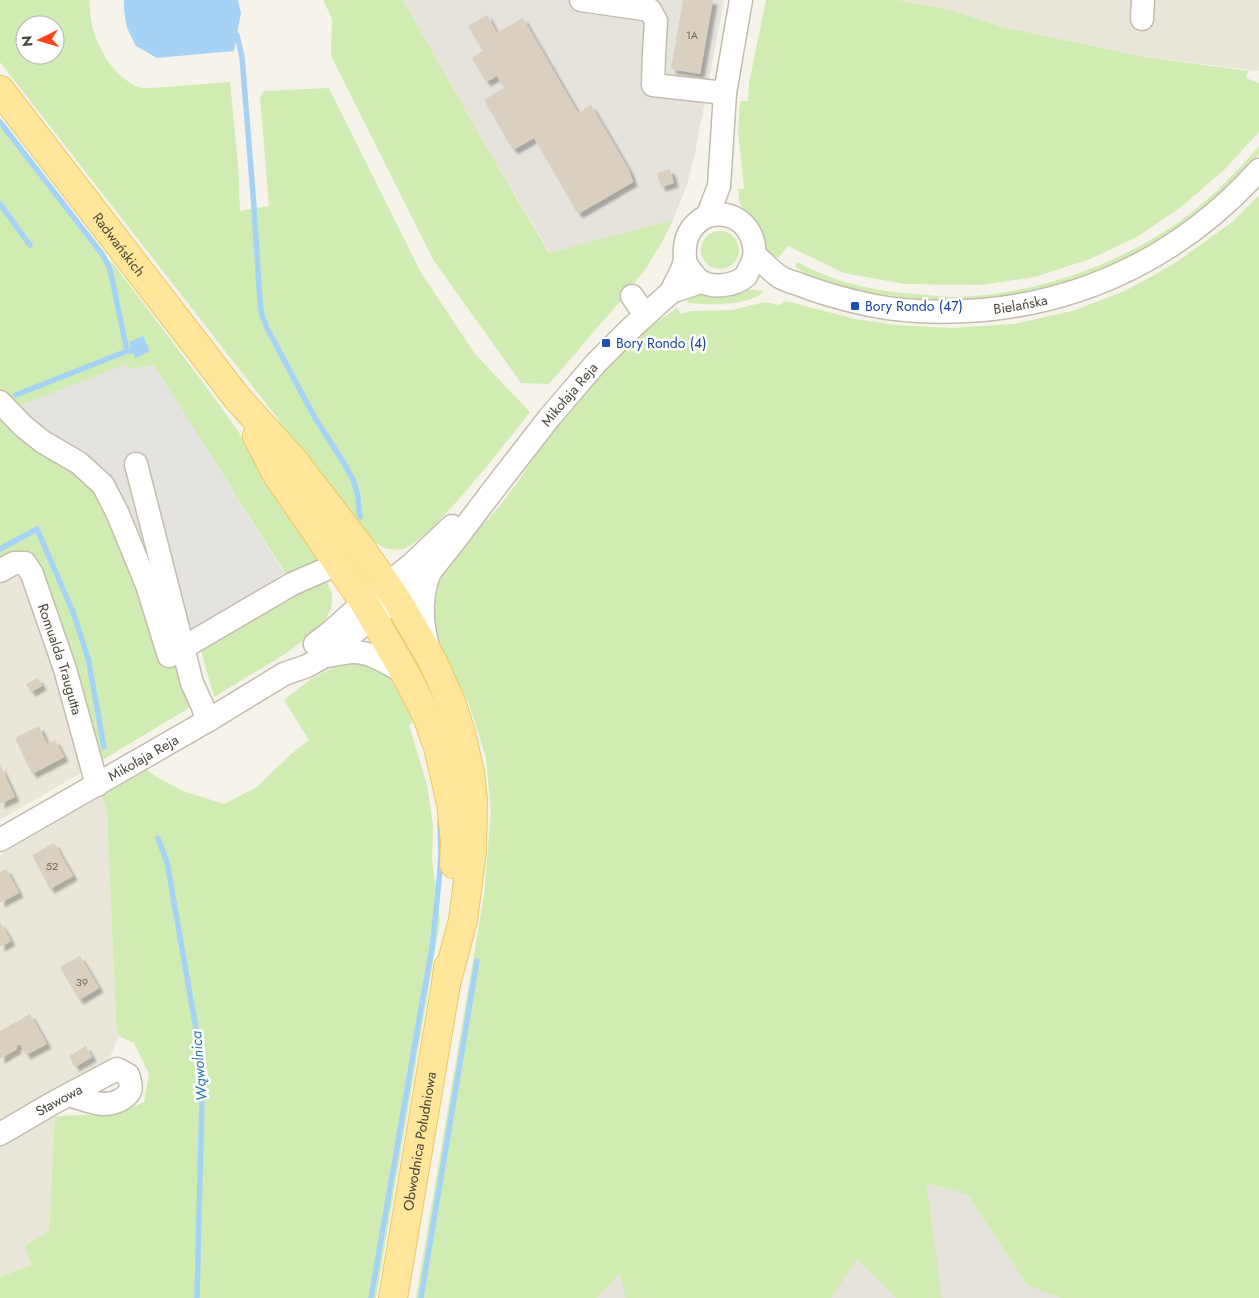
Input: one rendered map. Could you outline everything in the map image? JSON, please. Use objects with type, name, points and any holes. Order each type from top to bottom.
[{"type":"main road","name":"Radwańskich","points":[[0,90],[238,399],[294,461],[360,546],[391,592],[432,660],[452,704],[462,737],[470,773],[473,800],[472,851],[463,920],[446,984]]},
{"type":"main road","name":"Radwańskich","points":[[238,399],[276,473],[368,609],[427,716],[438,747],[451,803],[455,842],[452,918],[446,984]]},
{"type":"main road","name":"Obwodnica Południowa","points":[[393,1298],[446,984]]},
{"type":"street","points":[[581,0],[650,10],[656,21],[653,85],[725,93]]},
{"type":"street","points":[[741,0],[725,93],[719,186],[708,215],[693,227],[687,237],[684,249],[685,262],[701,282],[713,285],[722,286],[746,276],[781,277]]},
{"type":"street","name":"Bielańska","points":[[755,255],[781,277],[813,290],[854,302],[901,310],[932,312],[964,312],[1004,308],[1039,302],[1072,293],[1105,281],[1134,267],[1195,230],[1243,188],[1259,170]]},
{"type":"street","points":[[719,186],[730,216]]},
{"type":"street","points":[[708,215],[720,214],[730,216],[740,221],[748,229],[752,237],[755,255],[746,276]]},
{"type":"street","points":[[671,292],[685,262]]},
{"type":"street","name":"Mikołaja Reja","points":[[284,674],[304,654],[332,631],[391,592],[430,572],[550,418],[596,363],[626,332],[671,292],[701,282]]},
{"type":"street","points":[[632,296],[646,315]]},
{"type":"street","points":[[4,406],[23,426],[44,442],[79,463],[103,485],[117,512],[147,584],[169,656],[292,584],[324,570]]},
{"type":"street","points":[[136,464],[192,683],[203,706],[207,721]]},
{"type":"street","name":"Mikołaja Reja","points":[[391,592],[412,564],[497,485]]},
{"type":"street","name":"Romualda Traugutta","points":[[0,571],[14,563],[25,563],[32,574],[65,669],[97,785]]},
{"type":"street","points":[[430,572],[425,584],[422,614],[432,660]]},
{"type":"street","name":"Mikołaja Reja","points":[[0,840],[207,721],[284,674],[308,666],[325,656],[368,609]]},
{"type":"street","points":[[325,656],[354,652],[367,654],[405,673]]},
{"type":"street","name":"Stawowa","points":[[0,1134],[69,1095],[117,1069],[128,1075],[131,1084],[131,1091],[127,1096],[116,1103],[107,1105],[69,1095]]},
{"type":"shaded area","points":[[403,0],[724,0],[696,148],[687,185],[673,220],[550,253],[483,141]]},
{"type":"shaded area","points":[[898,0],[1259,0],[1259,71],[1144,57],[1003,27],[947,9]]},
{"type":"shaded area","points":[[126,364],[128,369],[154,365],[284,573],[197,630],[173,635],[108,480],[13,408]]},
{"type":"shaded area","points":[[18,568],[29,583],[84,771],[0,820],[0,578]]},
{"type":"shaded area","points":[[102,796],[107,812],[116,1020],[119,1036],[109,1059],[0,1119],[0,855]]},
{"type":"shaded area","points":[[874,1053],[1027,1285],[1060,1298],[597,1298],[620,1272],[710,1209]]},
{"type":"shaded area","points":[[55,1116],[49,1231],[25,1246],[33,1265],[0,1277],[0,1143]]},
{"type":"green space","points":[[0,0],[90,0],[92,26],[102,52],[120,75],[130,83],[142,88],[230,82],[238,164],[240,211],[269,206],[260,97],[264,91],[329,88],[420,271],[475,354],[530,412],[469,488],[431,529],[415,542],[396,550],[381,546],[365,533],[281,433],[279,420],[0,62]]},
{"type":"green space","points":[[323,0],[403,0],[549,253],[673,220],[647,267],[549,384],[521,383],[434,261],[331,56],[332,19]]},
{"type":"green space","points":[[766,0],[898,0],[947,9],[1003,27],[1144,57],[1248,71],[1246,78],[1259,83],[1259,132],[1224,170],[1181,207],[1137,237],[1090,259],[1035,277],[981,285],[905,284],[844,273],[788,246],[778,258],[765,249],[758,228],[743,210],[739,200],[738,189],[744,189],[738,131],[740,101],[748,101],[749,83]]},
{"type":"green space","points":[[0,126],[96,251],[112,262],[199,378],[242,437],[282,497],[321,562],[290,581],[154,366],[128,369],[126,364],[84,458],[173,635],[189,708],[84,771],[55,662],[18,568],[0,567]]},
{"type":"green space","points":[[1259,146],[1259,154],[1248,168],[1201,211],[1150,246],[1113,266],[1050,287],[1010,297],[953,302],[924,300],[857,291],[815,279],[795,267],[797,262],[841,281],[870,288],[946,297],[984,295],[1042,284],[1071,276],[1099,265],[1125,253],[1176,224],[1220,188]]},
{"type":"green space","points":[[1259,195],[1259,1298],[1060,1298],[1027,1285],[967,1194],[926,1183],[942,1298],[896,1298],[857,1259],[831,1298],[626,1298],[620,1273],[597,1298],[416,1298],[484,895],[491,812],[486,758],[468,701],[440,647],[433,622],[434,595],[444,572],[460,550],[499,507],[520,479],[542,444],[614,358],[639,335],[677,308],[681,314],[691,311],[732,310],[765,302],[779,305],[786,301],[855,319],[896,325],[951,328],[1014,324],[1072,311],[1125,291],[1172,265],[1231,223]]},
{"type":"green space","points":[[720,231],[734,236],[739,250],[734,264],[720,269],[706,264],[701,250],[706,236]]},
{"type":"green space","points":[[746,289],[764,291],[759,296],[733,303],[686,302],[698,295],[718,296]]},
{"type":"green space","points":[[324,576],[332,593],[332,605],[327,618],[317,630],[288,652],[214,697],[200,648]]},
{"type":"green space","points":[[361,661],[385,670],[400,687],[417,720],[409,725],[427,785],[433,825],[432,859],[440,921],[376,1298],[0,1298],[0,1277],[32,1265],[25,1246],[49,1231],[55,1116],[118,1114],[144,1102],[149,1074],[134,1043],[119,1036],[116,1020],[107,812],[102,796],[147,770],[183,791],[224,804],[257,787],[291,754],[309,740],[284,700],[311,679],[342,663]]},
{"type":"water","points":[[124,0],[238,0],[241,13],[234,51],[157,58],[136,46],[127,28]]},
{"type":"water","points":[[143,336],[150,351],[135,358],[129,342]]},
{"type":"building","points":[[683,0],[713,0],[700,74],[671,69]]},
{"type":"building","points":[[487,15],[497,33],[523,18],[578,113],[591,105],[629,170],[633,182],[578,214],[534,138],[513,150],[484,100],[504,88],[497,76],[486,82],[472,58],[483,51],[468,26]]},
{"type":"building","points":[[670,169],[674,183],[661,187],[657,173]]},
{"type":"building","points":[[38,678],[42,686],[31,692],[26,684]]},
{"type":"building","points":[[39,726],[47,744],[55,740],[64,757],[32,774],[15,738]]},
{"type":"building","points":[[0,765],[15,797],[0,804]]},
{"type":"building","points":[[54,843],[73,876],[50,889],[32,855]]},
{"type":"building","points":[[6,869],[19,893],[0,903],[0,872]]},
{"type":"building","points":[[0,922],[11,941],[0,947]]},
{"type":"building","points":[[80,956],[99,988],[79,1000],[60,967]]},
{"type":"building","points":[[30,1014],[47,1044],[26,1055],[20,1044],[16,1046],[17,1049],[0,1059],[0,1031]]},
{"type":"building","points":[[86,1046],[92,1057],[75,1067],[69,1056]]},
{"type":"waterway","points":[[237,35],[242,57],[262,316],[315,418],[354,482],[360,517]]},
{"type":"waterway","points":[[0,122],[102,254],[110,269],[127,351],[131,351]]},
{"type":"waterway","points":[[0,204],[30,245]]},
{"type":"waterway","points":[[16,395],[127,351]]},
{"type":"waterway","points":[[0,549],[37,529],[73,612],[88,658],[104,747]]},
{"type":"waterway","points":[[371,1298],[432,948],[441,856],[440,822]]},
{"type":"waterway","name":"Wąwolnica","points":[[158,838],[167,862],[200,1052],[202,1097],[197,1298]]},
{"type":"waterway","points":[[421,1298],[477,961]]},
{"type":"place","name":"Bory Rondo (47)","points":[[855,306]]},
{"type":"place","name":"Bory Rondo (4)","points":[[606,343]]}]
